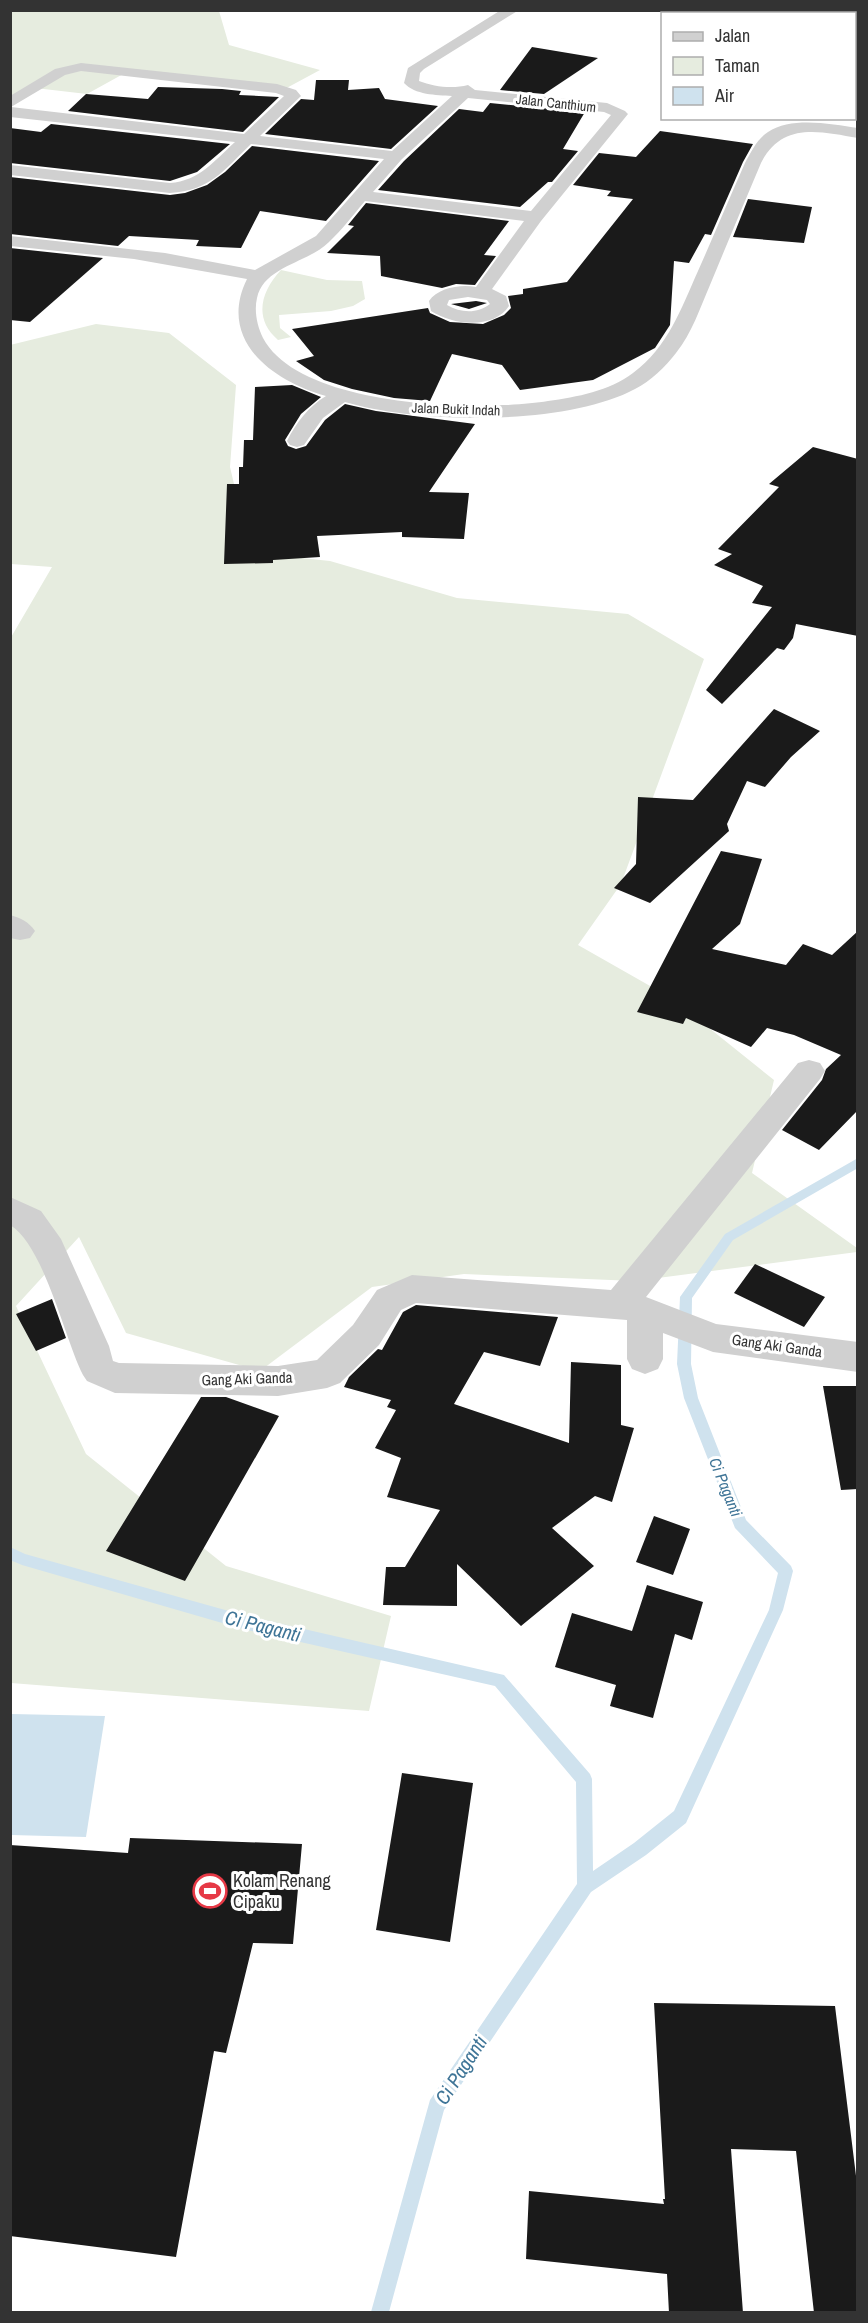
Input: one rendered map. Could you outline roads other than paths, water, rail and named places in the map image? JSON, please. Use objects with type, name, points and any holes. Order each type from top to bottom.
[{"type":"street","name":"Jalan Canthium","points":[[512,10],[413,71],[411,83],[425,89],[607,108],[620,114],[535,217]]},
{"type":"street","points":[[10,103],[60,72],[81,68],[278,89],[291,93],[293,96],[198,184],[170,188],[10,170]]},
{"type":"street","points":[[10,241],[140,253],[200,262],[257,276],[322,240],[396,156],[471,93]]},
{"type":"street","points":[[10,112],[396,156]]},
{"type":"street","name":"Jalan Bukit Indah","points":[[257,276],[247,300],[249,330],[255,342],[276,366],[289,374],[343,395],[386,405],[444,411],[488,412],[538,409],[573,403],[624,387],[651,368],[677,338],[750,171],[766,143],[775,135],[790,130],[849,126]]},
{"type":"street","points":[[363,196],[535,217],[481,292]]},
{"type":"street","points":[[297,441],[305,423],[325,404],[343,395]]},
{"type":"street","points":[[645,1359],[639,1309],[809,1071]]},
{"type":"street","name":"Gang Aki Ganda","points":[[10,1209],[29,1220],[49,1248],[91,1346],[96,1365],[100,1371],[115,1378],[278,1381],[327,1373],[366,1335],[389,1300],[412,1289],[639,1309],[713,1338],[858,1357]]},
{"type":"water","points":[[11,1714],[105,1716],[86,1837],[11,1835]]},
{"type":"waterway","name":"Ci Paganti","points":[[585,1886],[640,1849],[680,1817],[776,1610],[786,1571],[740,1524],[691,1398],[684,1364],[686,1297],[729,1237],[858,1162]]},
{"type":"waterway","name":"Ci Paganti","points":[[10,1553],[22,1559],[243,1622],[499,1680],[584,1779],[585,1886]]},
{"type":"waterway","name":"Ci Paganti","points":[[380,2312],[436,2106],[585,1886]]},
{"type":"place","name":"Kolam Renang Cipaku","points":[[210,1891]]}]
